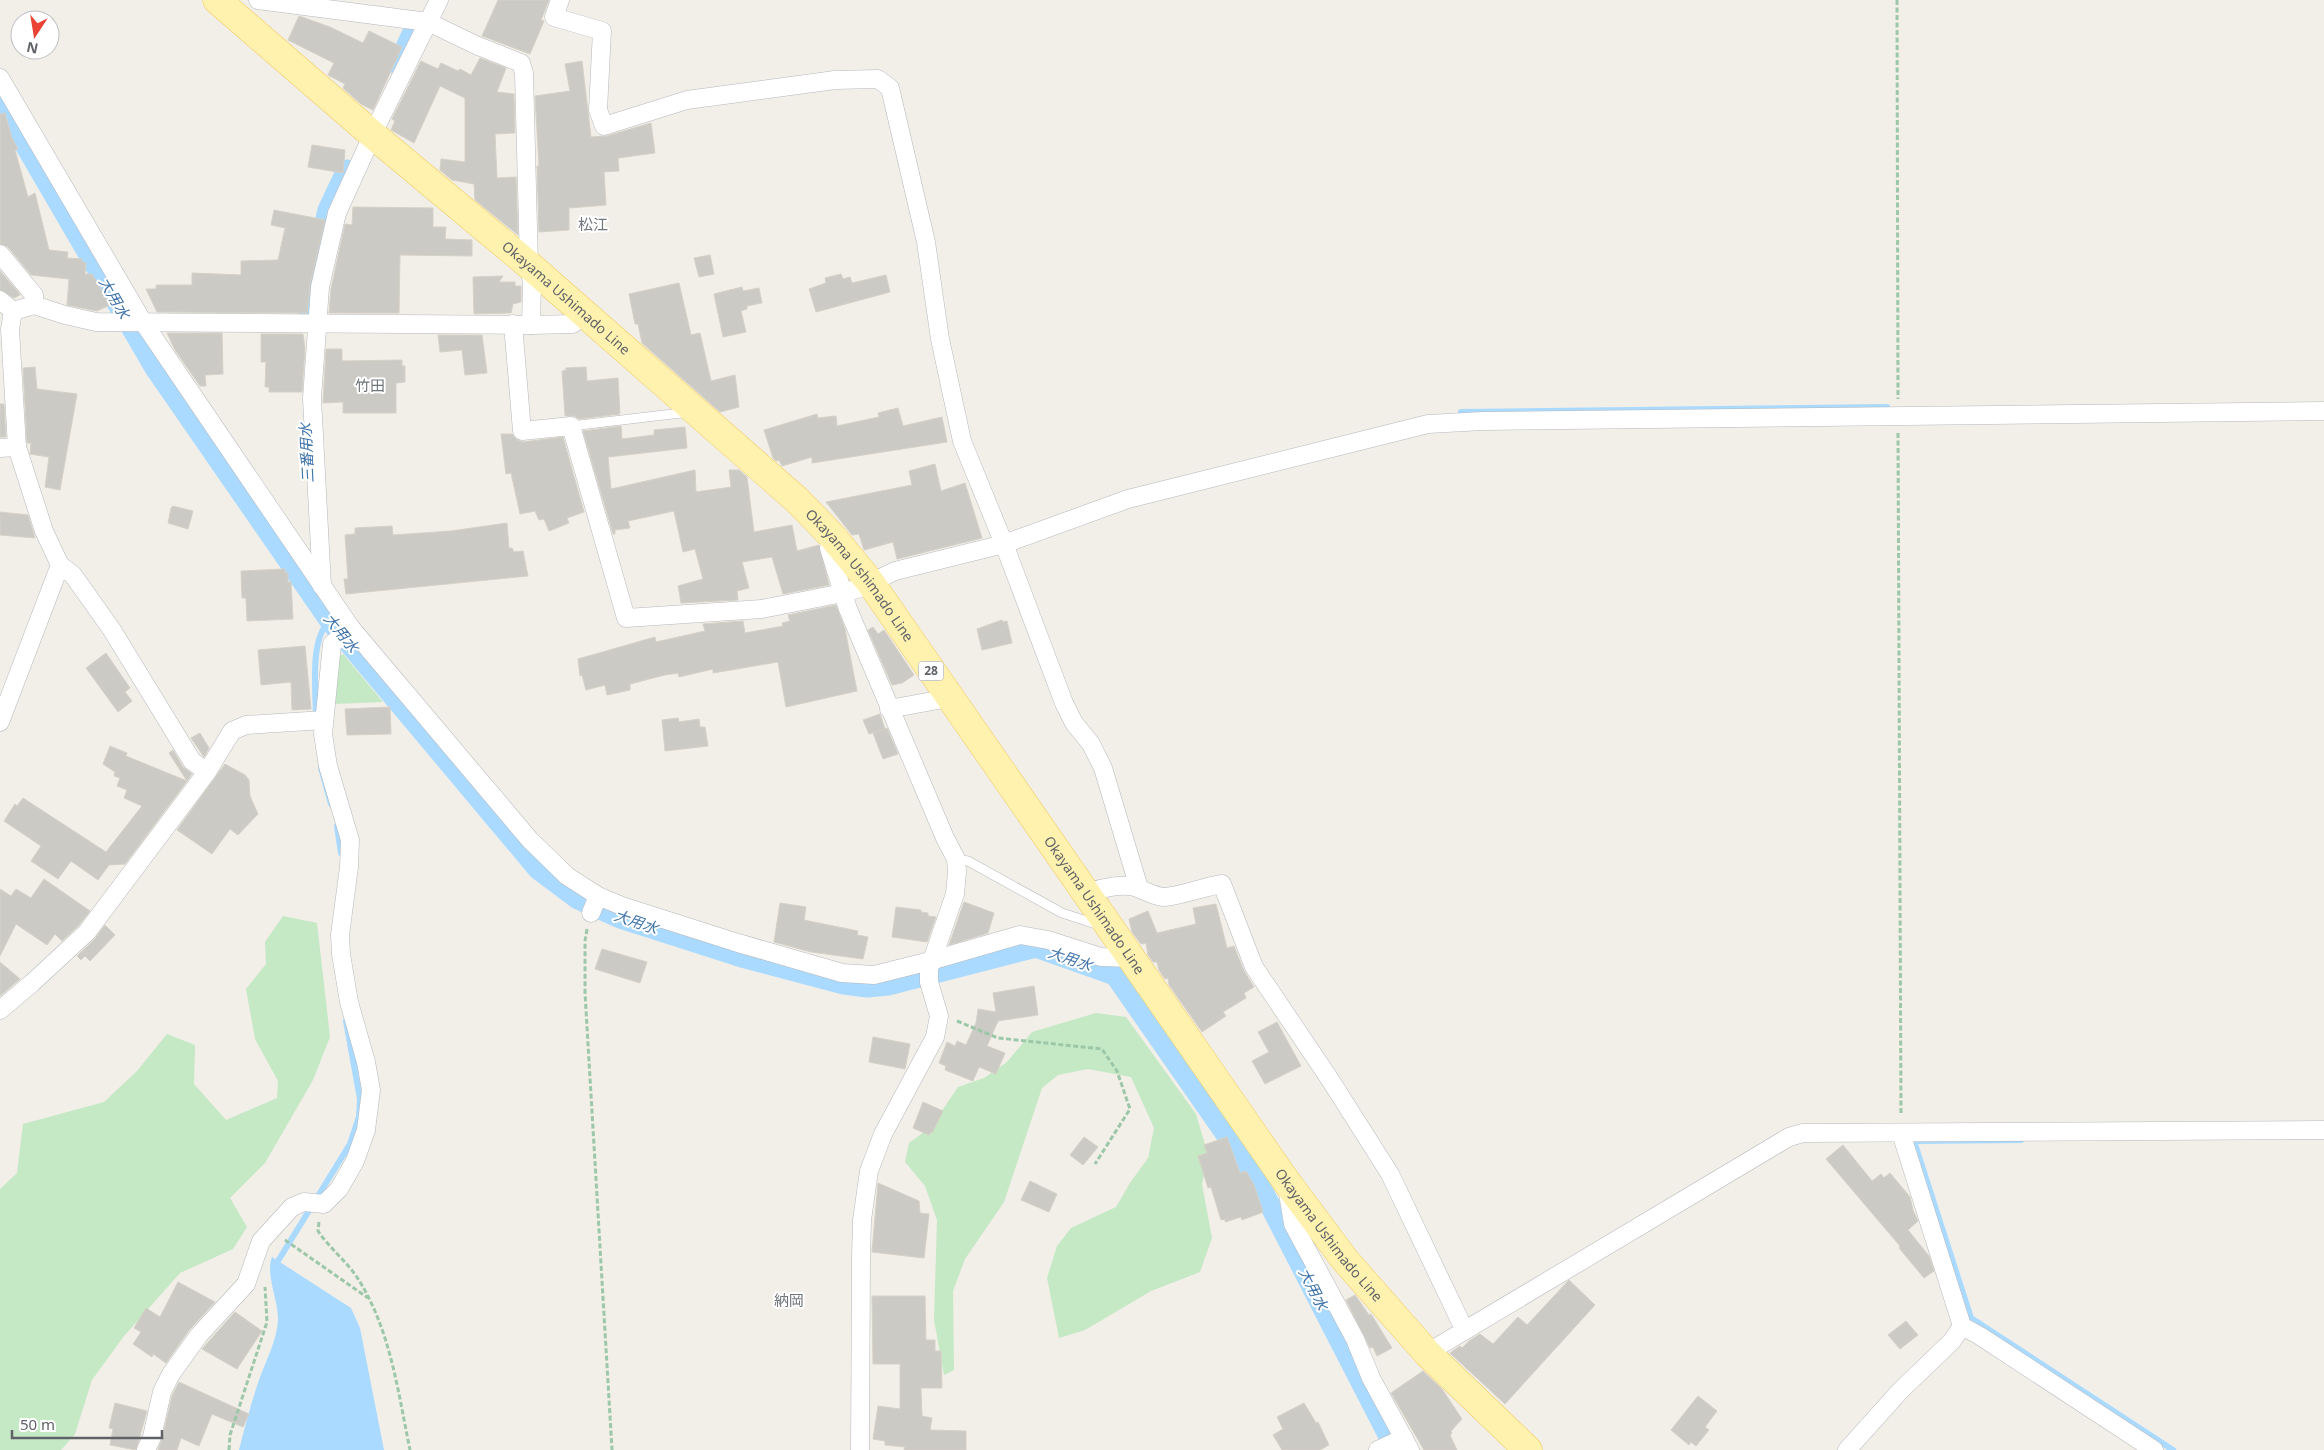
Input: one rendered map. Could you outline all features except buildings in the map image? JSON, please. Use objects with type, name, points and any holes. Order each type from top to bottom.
[{"type":"main road","name":"Okayama Ushimado Line","points":[[226,2],[373,135],[529,265],[797,500],[832,536],[870,582],[1286,1182],[1346,1260],[1427,1353],[1528,1450]]},
{"type":"street","points":[[258,0],[428,22],[478,46],[521,63],[524,74],[529,265],[532,282],[522,324],[522,432],[571,426],[626,618],[762,609],[843,593],[860,588],[895,571],[1004,544],[1128,499],[1428,424],[1483,421],[2324,410]]},
{"type":"street","points":[[322,587],[312,398],[320,287],[337,213],[373,135],[440,0]]},
{"type":"street","points":[[560,0],[554,17],[602,31],[598,110],[604,126],[688,100],[834,80],[878,79],[890,88],[926,242],[940,339],[962,441],[1004,544],[1064,703],[1074,723],[1091,744],[1103,768],[1139,888]]},
{"type":"street","points":[[0,78],[134,322],[322,587],[345,633],[530,840],[595,904],[842,973],[874,975],[929,971],[1020,935],[1048,940],[1101,957],[1130,958]]},
{"type":"street","points":[[0,254],[34,295],[34,305]]},
{"type":"street","points":[[207,772],[192,761],[112,630],[73,575],[60,564],[8,448],[10,329],[6,306],[34,305],[96,322],[573,324],[584,313]]},
{"type":"street","points":[[832,536],[829,548],[848,609],[889,709],[956,859],[958,872],[954,894],[929,971],[939,1016],[935,1037],[883,1134],[869,1171],[862,1220],[860,1450]]},
{"type":"street","points":[[0,722],[60,564]]},
{"type":"street","points":[[146,1450],[152,1437],[162,1392],[171,1374],[199,1335],[246,1284],[253,1269],[256,1253],[261,1241],[292,1207],[304,1202],[324,1204],[340,1189],[355,1161],[366,1130],[371,1090],[366,1062],[350,1002],[341,954],[340,935],[349,867],[350,840],[328,766],[324,720],[332,644],[345,633]]},
{"type":"street","points":[[889,709],[938,700],[946,693]]},
{"type":"street","points":[[0,1010],[87,932],[207,772],[232,731],[246,725],[324,720]]},
{"type":"street","points":[[1087,893],[1100,888],[1139,888],[1148,894],[1164,897],[1222,884],[1254,967],[1329,1078],[1390,1174],[1464,1329]]},
{"type":"street","points":[[1427,1353],[1464,1329],[1789,1137],[1803,1133],[2324,1130]]},
{"type":"street","points":[[1901,1132],[1962,1326],[2154,1450]]},
{"type":"street","points":[[1286,1182],[1293,1224],[1355,1339],[1396,1445]]},
{"type":"street","points":[[1847,1450],[1900,1391],[1952,1342],[1962,1326]]},
{"type":"lane","points":[[571,426],[681,413],[688,404]]},
{"type":"lane","points":[[956,859],[968,861],[1062,913],[1100,927],[1109,926]]},
{"type":"path","points":[[1898,0],[1901,1132]]},
{"type":"path","points":[[595,904],[585,941],[585,993],[612,1450]]},
{"type":"path","points":[[939,1016],[949,1018],[998,1038],[1102,1048],[1117,1071],[1130,1110],[1095,1164]]},
{"type":"path","points":[[324,1204],[318,1231],[359,1280],[387,1340],[410,1450]]},
{"type":"path","points":[[281,1238],[369,1298]]},
{"type":"path","points":[[228,1450],[230,1434],[267,1322],[266,1288],[261,1276],[253,1269]]},
{"type":"green space","points":[[343,654],[383,702],[335,704],[337,658]]},
{"type":"green space","points":[[283,916],[317,923],[330,1037],[313,1080],[265,1163],[230,1198],[247,1227],[233,1249],[180,1273],[124,1336],[92,1380],[75,1434],[61,1450],[0,1450],[0,1189],[17,1173],[23,1124],[104,1102],[137,1071],[167,1034],[195,1045],[194,1084],[226,1120],[277,1098],[278,1081],[255,1039],[246,989],[266,964],[265,942]]},
{"type":"green space","points":[[1096,1013],[1126,1017],[1196,1114],[1208,1155],[1202,1184],[1212,1238],[1200,1272],[1151,1291],[1085,1330],[1059,1338],[1047,1278],[1057,1246],[1071,1228],[1116,1207],[1148,1158],[1154,1128],[1131,1077],[1088,1069],[1058,1075],[1042,1088],[1004,1202],[965,1259],[953,1291],[954,1370],[944,1375],[934,1320],[937,1220],[925,1186],[905,1162],[909,1143],[931,1127],[958,1087],[984,1078],[1007,1062],[1032,1032]]},
{"type":"water","points":[[272,1257],[351,1308],[360,1328],[384,1450],[239,1450],[253,1397],[277,1329],[278,1313],[270,1272]]},
{"type":"waterway","name":"三番用水","points":[[398,65],[412,34]]},
{"type":"waterway","name":"大用水","points":[[0,102],[155,368],[330,621],[538,869],[578,899],[620,918],[742,957],[844,984],[867,987],[888,985],[1036,947],[1115,975],[1255,1176],[1396,1450]]},
{"type":"waterway","name":"三番用水","points":[[309,314],[315,267],[328,210],[347,170]]},
{"type":"waterway","points":[[1461,412],[1887,407]]},
{"type":"waterway","points":[[316,719],[316,652],[323,629],[330,621]]},
{"type":"waterway","points":[[321,768],[331,804]]},
{"type":"waterway","points":[[337,826],[341,853]]},
{"type":"waterway","points":[[278,1261],[350,1144],[359,1117],[360,1099],[346,1021]]},
{"type":"waterway","points":[[2021,1140],[1914,1141],[1971,1318],[2173,1450]]},
{"type":"district","name":"松江","points":[[593,225]]},
{"type":"district","name":"竹田","points":[[370,386]]},
{"type":"district","name":"納岡","points":[[789,1301]]}]
